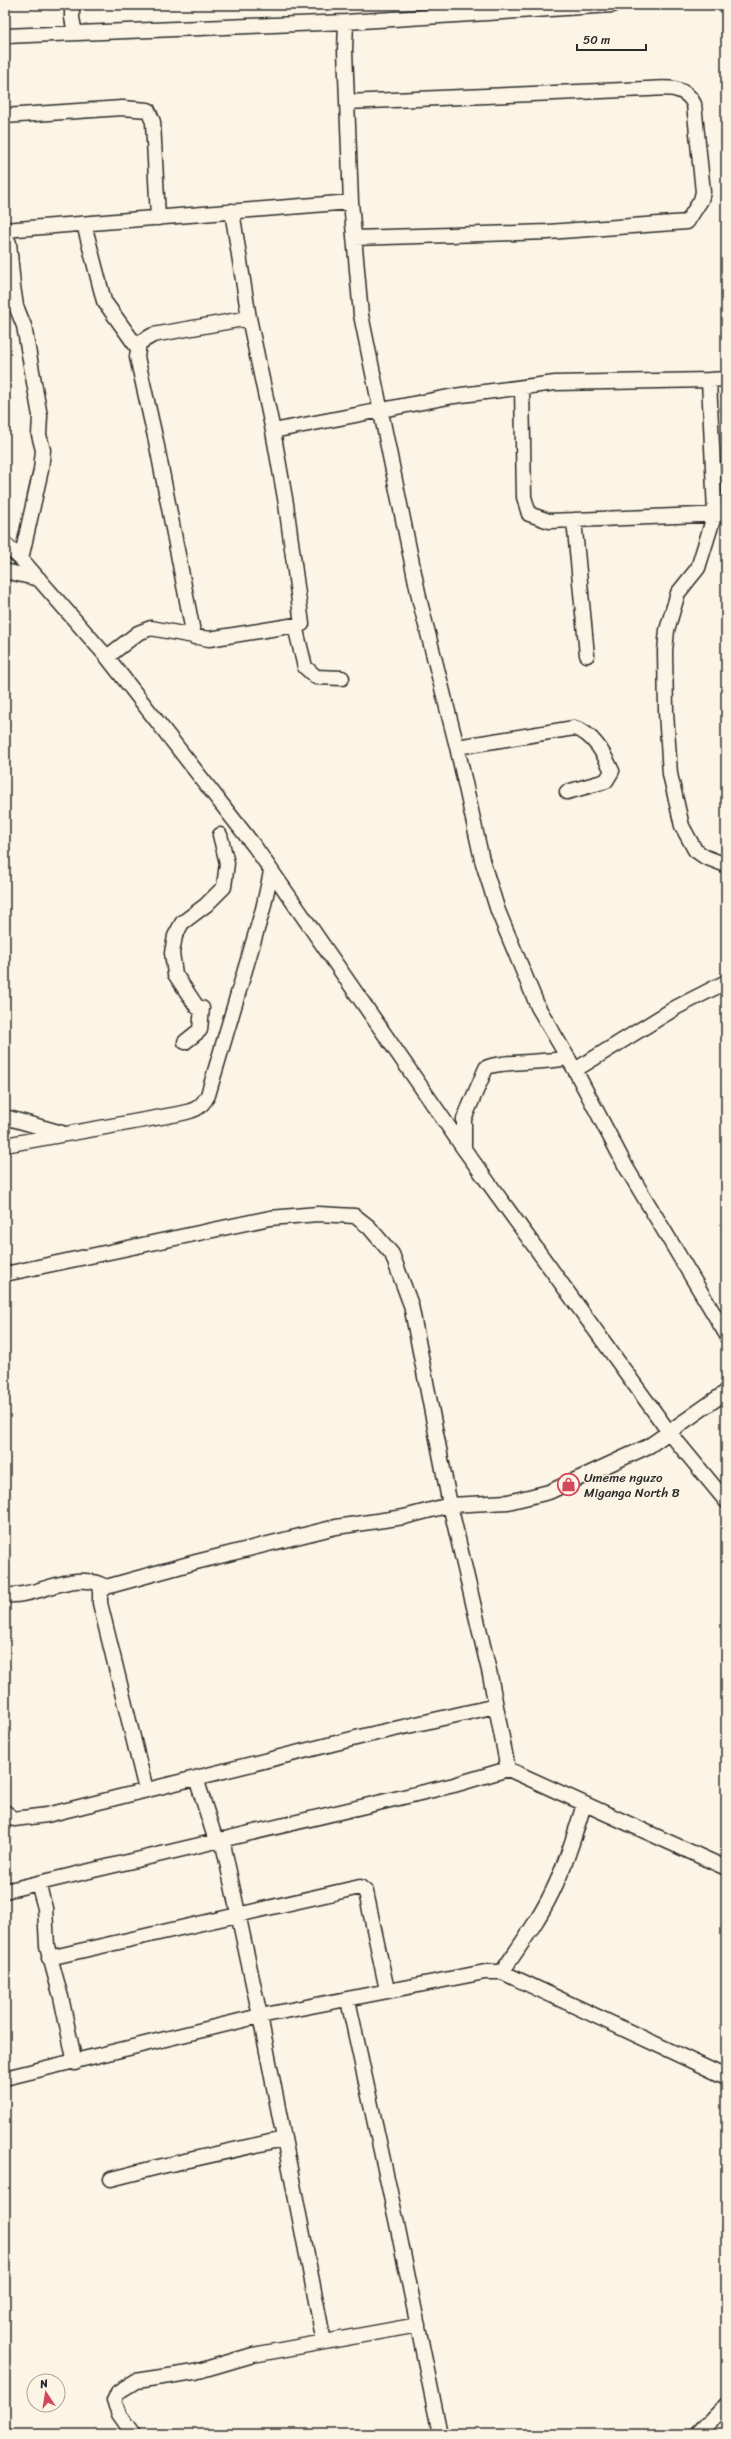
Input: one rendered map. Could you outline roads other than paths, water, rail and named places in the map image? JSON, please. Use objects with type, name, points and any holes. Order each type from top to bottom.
[{"type":"street","points":[[72,5],[72,18],[75,33]]},
{"type":"street","points":[[5,36],[346,22],[530,8],[612,5]]},
{"type":"street","points":[[346,22],[347,102],[351,202],[361,315],[420,602],[457,746],[482,860],[498,911],[538,1007],[575,1070],[626,1167],[726,1334]]},
{"type":"street","points":[[347,102],[647,88],[678,89],[687,94],[694,104],[703,192],[701,200],[687,222],[548,232],[401,238],[389,235],[354,238]]},
{"type":"street","points":[[5,116],[122,108],[148,110],[153,122],[158,218]]},
{"type":"street","points":[[5,230],[351,202]]},
{"type":"street","points":[[107,657],[146,629],[156,628],[194,637],[221,638],[302,624],[273,431],[249,318],[232,212]]},
{"type":"street","points":[[84,224],[104,300],[137,348],[139,368],[156,441],[194,637]]},
{"type":"street","points":[[5,237],[9,243],[12,286],[16,306],[24,326],[40,416],[39,435],[43,450],[21,559]]},
{"type":"street","points":[[137,348],[143,340],[153,335],[249,318]]},
{"type":"street","points":[[273,431],[454,396],[555,383],[726,379]]},
{"type":"street","points":[[709,380],[720,513],[698,568],[678,593],[674,603],[665,651],[666,705],[670,774],[682,826],[695,850],[705,858],[726,865]]},
{"type":"street","points":[[522,388],[524,497],[529,514],[549,522],[720,513]]},
{"type":"street","points":[[574,520],[587,655]]},
{"type":"street","points":[[5,544],[21,559],[107,657],[255,847],[271,872],[382,1027],[464,1149],[669,1432],[726,1500]]},
{"type":"street","points":[[5,571],[39,579]]},
{"type":"street","points":[[295,626],[305,667],[311,674],[320,678],[342,678]]},
{"type":"street","points":[[457,746],[574,728],[585,731],[606,757],[612,771],[606,781],[567,792]]},
{"type":"street","points":[[185,1042],[200,1030],[202,1008],[198,1007],[175,974],[172,953],[175,936],[182,923],[206,905],[224,886],[227,863],[220,835]]},
{"type":"street","points":[[5,1145],[196,1111],[203,1105],[208,1095],[261,916],[271,872]]},
{"type":"street","points":[[575,1070],[677,1007],[726,982]]},
{"type":"street","points":[[464,1149],[464,1119],[486,1068],[493,1064],[538,1063],[567,1058]]},
{"type":"street","points":[[5,1117],[65,1134]]},
{"type":"street","points":[[5,1274],[270,1218],[318,1214],[355,1216],[370,1227],[392,1254],[411,1305],[450,1505],[496,1706],[508,1769]]},
{"type":"street","points":[[146,1790],[100,1603],[100,1593],[106,1587],[196,1562],[336,1527],[404,1517],[450,1505],[508,1502],[549,1492],[649,1446],[726,1392]]},
{"type":"street","points":[[5,1595],[19,1595],[44,1587],[86,1580],[97,1582],[106,1587]]},
{"type":"street","points":[[5,1812],[14,1819],[22,1820],[496,1706]]},
{"type":"street","points":[[5,1891],[454,1785],[508,1769],[726,1868]]},
{"type":"street","points":[[196,1778],[219,1840],[237,1914],[260,2016],[324,2342]]},
{"type":"street","points":[[502,1972],[536,1921],[556,1886],[570,1852],[584,1804]]},
{"type":"street","points":[[38,1883],[45,1908],[50,1958],[61,1997],[75,2063]]},
{"type":"street","points":[[50,1958],[237,1914],[363,1888],[366,1892],[387,1990]]},
{"type":"street","points":[[5,2078],[75,2063],[260,2016],[485,1972],[502,1972],[726,2078]]},
{"type":"street","points":[[348,2000],[440,2434]]},
{"type":"street","points":[[111,2180],[158,2167],[284,2139]]},
{"type":"street","points":[[133,2434],[119,2414],[114,2401],[118,2392],[136,2381],[195,2372],[253,2355],[418,2326]]},
{"type":"street","points":[[698,2434],[726,2404]]},
{"type":"place","name":"Umeme nguzo Miganga North B","points":[[569,1484]]}]
